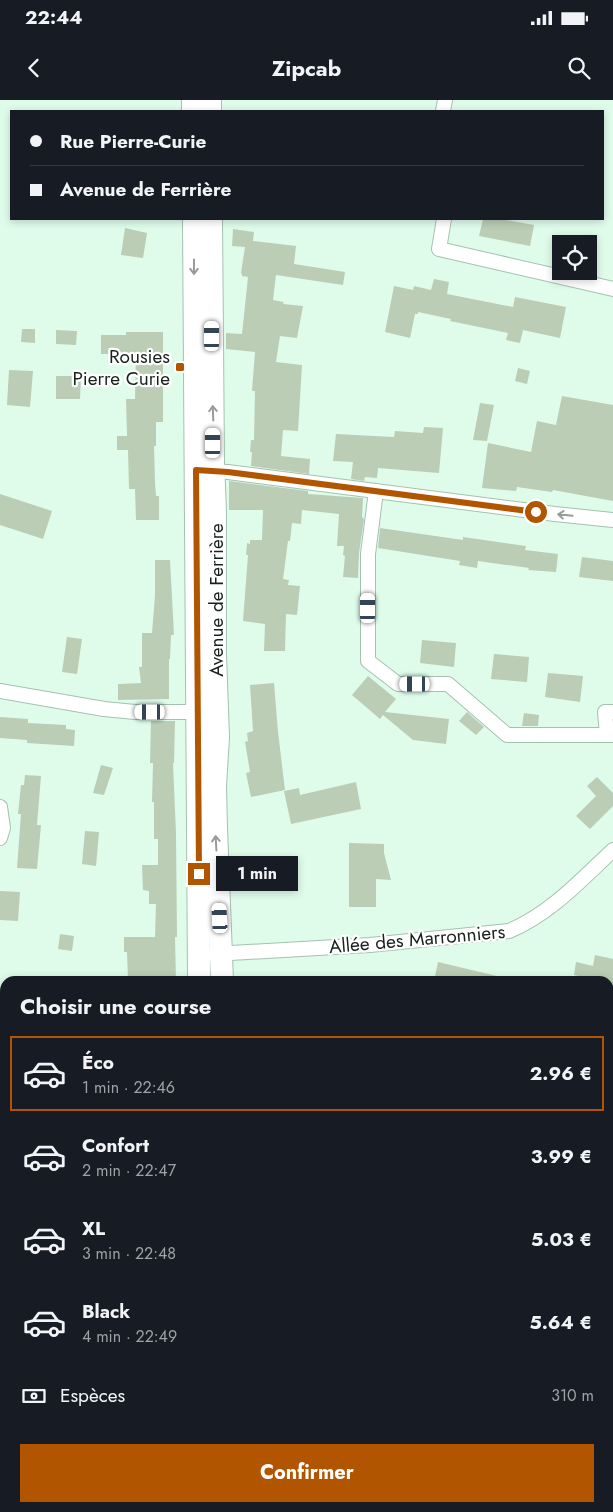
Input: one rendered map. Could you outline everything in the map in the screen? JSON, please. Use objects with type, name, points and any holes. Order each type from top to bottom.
[{"type":"main road","name":"Avenue de Ferrière","points":[[194,220],[215,511],[214,654],[218,726],[212,953],[199,976]]},
{"type":"main road","name":"Avenue de Ferrière","points":[[210,220],[212,471],[197,712],[212,953],[220,976]]},
{"type":"street","points":[[444,220],[439,249],[613,289]]},
{"type":"street","points":[[212,471],[613,520]]},
{"type":"street","points":[[376,491],[368,554],[368,661],[398,684],[448,684],[507,735],[610,735],[605,712],[613,712]]},
{"type":"street","points":[[197,712],[205,708],[212,701],[216,690]]},
{"type":"street","points":[[0,691],[104,709],[135,712],[197,712],[210,717],[218,726]]},
{"type":"street","points":[[0,807],[1,831]]},
{"type":"street","name":"Allée des Marronniers","points":[[212,953],[370,945],[509,932],[528,924],[552,906],[613,850]]},
{"type":"building","points":[[483,220],[506,220],[534,225],[530,246],[479,236]]},
{"type":"building","points":[[125,228],[147,233],[143,258],[121,255]]},
{"type":"building","points":[[233,229],[254,232],[253,241],[296,246],[294,264],[345,272],[343,285],[276,275],[273,300],[284,302],[283,304],[303,306],[297,338],[280,336],[276,362],[302,365],[298,431],[283,430],[281,456],[310,459],[309,474],[251,466],[251,440],[254,440],[255,391],[252,391],[255,352],[226,349],[226,333],[242,334],[248,277],[242,276],[241,273],[245,247],[232,246]]},
{"type":"building","points":[[434,279],[449,282],[447,294],[513,307],[515,297],[566,307],[560,338],[523,330],[520,343],[506,340],[508,333],[418,312],[418,314],[415,314],[410,338],[385,332],[394,286],[413,290],[414,286],[431,290]]},
{"type":"building","points":[[22,329],[35,329],[35,343],[21,342]]},
{"type":"building","points":[[56,330],[77,331],[76,345],[56,344]]},
{"type":"building","points":[[126,332],[163,332],[163,422],[156,422],[156,446],[154,446],[156,496],[159,496],[159,520],[136,520],[135,489],[129,489],[128,450],[117,450],[117,436],[127,436],[126,399],[135,399],[136,354],[101,354],[101,335],[126,335]]},
{"type":"building","points":[[518,368],[530,371],[527,384],[515,381]]},
{"type":"building","points":[[9,370],[33,371],[30,407],[7,405]]},
{"type":"building","points":[[56,376],[81,376],[80,399],[56,399]]},
{"type":"building","points":[[562,396],[613,405],[613,501],[553,490],[552,492],[517,487],[516,491],[482,488],[488,443],[531,452],[537,421],[556,425]]},
{"type":"building","points":[[480,403],[494,405],[487,441],[473,440]]},
{"type":"building","points":[[424,427],[443,428],[439,473],[378,468],[377,478],[365,477],[364,481],[351,479],[353,462],[333,461],[336,434],[394,437],[395,431],[423,433]]},
{"type":"building","points":[[229,481],[308,491],[308,494],[363,498],[362,517],[364,519],[359,553],[358,578],[343,577],[344,546],[337,546],[339,514],[302,510],[301,524],[292,523],[283,579],[289,580],[288,585],[300,586],[297,615],[286,614],[285,651],[264,651],[265,624],[243,621],[248,555],[246,555],[247,543],[250,544],[250,540],[262,540],[263,510],[229,510]]},
{"type":"building","points":[[0,494],[52,511],[43,539],[0,525]]},
{"type":"building","points":[[380,528],[463,540],[463,537],[526,546],[525,550],[558,554],[556,572],[528,570],[529,568],[478,561],[477,568],[459,565],[460,561],[378,548]]},
{"type":"building","points":[[582,557],[613,561],[613,581],[579,577]]},
{"type":"building","points":[[155,560],[170,560],[174,635],[171,635],[169,659],[169,699],[118,700],[118,684],[141,683],[139,667],[142,667],[142,633],[152,633]]},
{"type":"building","points":[[67,637],[82,639],[77,674],[62,672]]},
{"type":"building","points":[[422,640],[456,643],[454,667],[420,663]]},
{"type":"building","points":[[494,654],[529,657],[527,682],[491,679]]},
{"type":"building","points":[[548,673],[583,676],[580,702],[545,697]]},
{"type":"building","points":[[368,676],[396,699],[385,712],[449,719],[446,744],[413,740],[383,715],[380,719],[352,695]]},
{"type":"building","points":[[274,683],[285,790],[251,797],[246,773],[250,772],[245,742],[248,741],[247,733],[253,731],[250,685]]},
{"type":"building","points":[[467,712],[484,727],[476,735],[459,721]]},
{"type":"building","points":[[524,713],[539,715],[538,726],[522,726]]},
{"type":"building","points":[[0,717],[28,719],[28,723],[66,725],[66,729],[75,730],[74,746],[27,743],[27,740],[0,738]]},
{"type":"building","points":[[151,721],[175,721],[173,763],[176,833],[176,976],[128,976],[127,952],[124,952],[124,937],[155,937],[156,904],[149,904],[149,891],[143,890],[142,865],[158,865],[158,839],[154,839],[154,802],[152,802],[153,763],[150,763]]},
{"type":"building","points":[[101,765],[113,768],[104,795],[93,793]]},
{"type":"building","points":[[25,775],[41,776],[37,825],[41,825],[37,869],[17,868],[21,814],[18,814],[21,785],[24,785]]},
{"type":"building","points":[[597,777],[613,793],[613,806],[590,829],[576,816],[596,796],[587,786]]},
{"type":"building","points":[[356,782],[361,809],[291,824],[284,791],[299,788],[300,795]]},
{"type":"building","points":[[85,831],[99,832],[96,866],[82,864]]},
{"type":"building","points":[[349,843],[384,844],[384,853],[391,880],[376,879],[376,907],[349,907]]},
{"type":"building","points":[[0,891],[20,892],[18,921],[0,920]]},
{"type":"building","points":[[60,934],[74,936],[72,951],[58,949]]},
{"type":"building","points":[[595,955],[613,959],[613,976],[574,975],[576,962],[593,966]]},
{"type":"building","points":[[438,962],[497,976],[435,976]]},
{"type":"place","name":"Rousies Pierre Curie","points":[[180,367]]},
{"type":"route","points":[[199,874],[196,470],[228,472],[536,512]]}]
